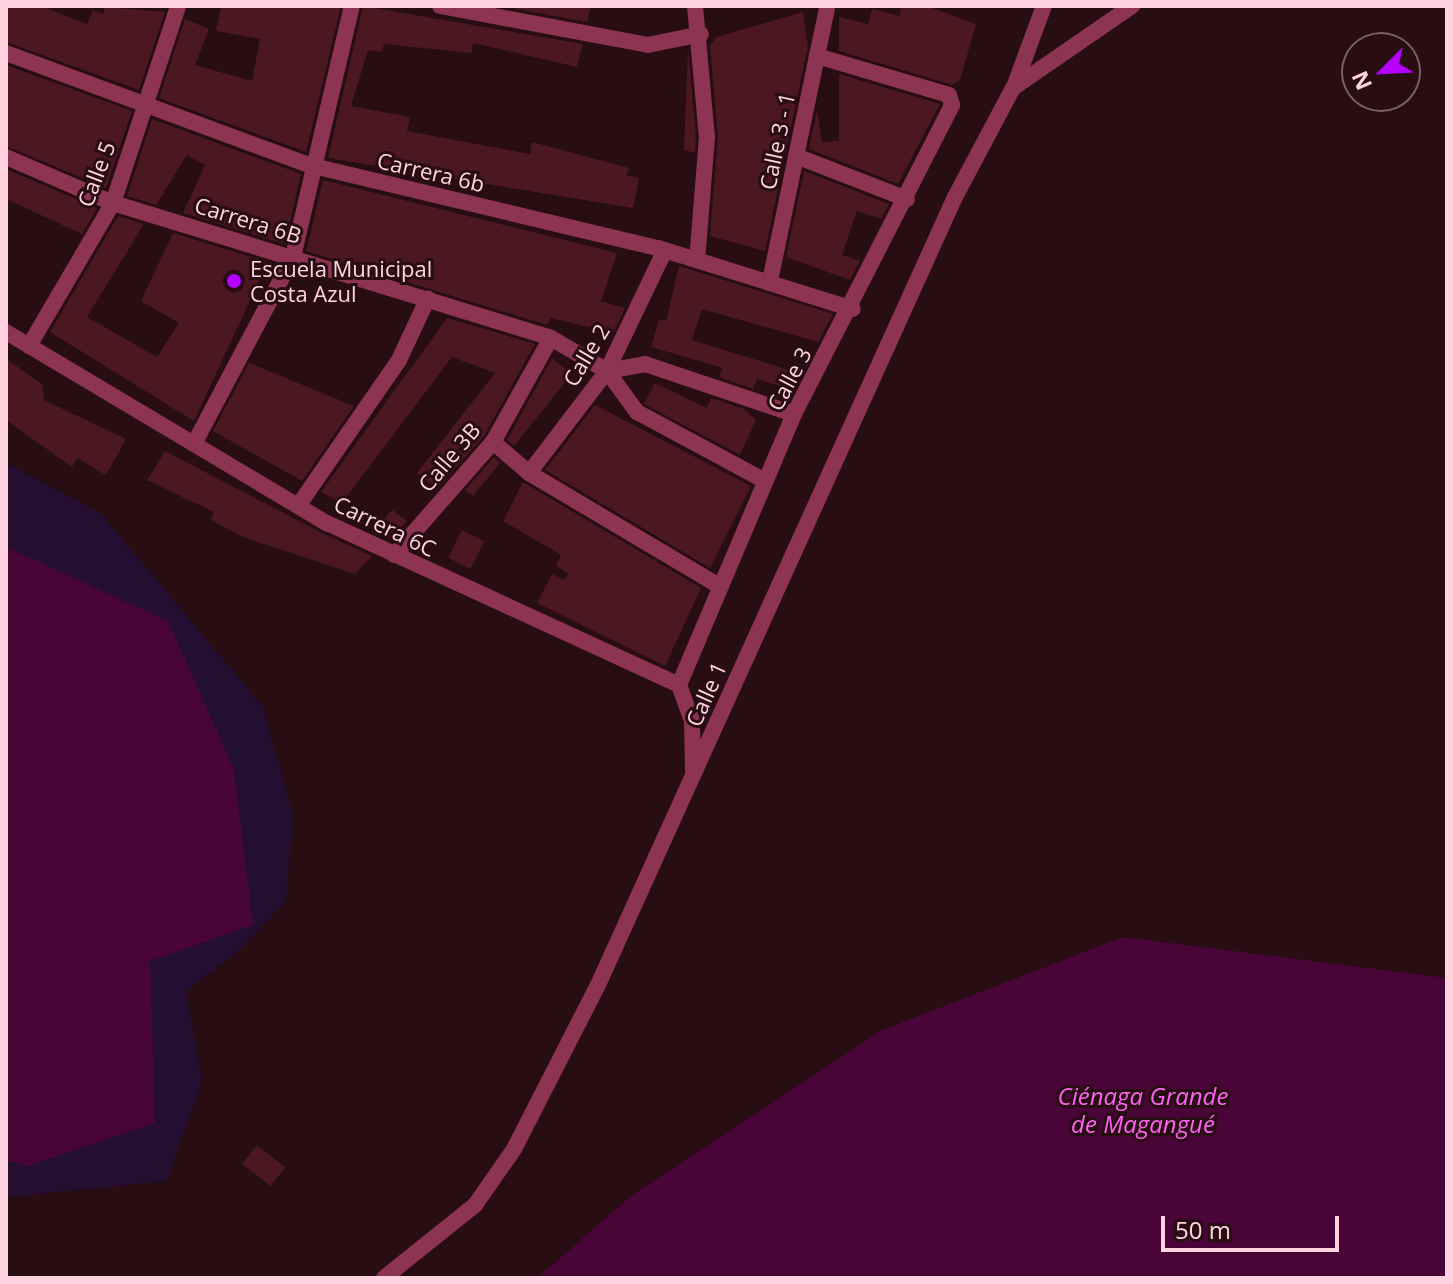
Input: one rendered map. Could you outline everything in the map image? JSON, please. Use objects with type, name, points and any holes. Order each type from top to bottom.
[{"type":"street","name":"Calle 5","points":[[29,346],[113,203],[178,6]]},
{"type":"street","points":[[194,444],[293,257],[309,165],[352,6]]},
{"type":"street","points":[[440,6],[648,45],[701,34]]},
{"type":"street","points":[[695,6],[701,34],[707,137],[697,260]]},
{"type":"street","name":"Calle 1","points":[[384,1278],[475,1205],[514,1149],[693,776],[955,197],[1013,88],[1045,6]]},
{"type":"street","name":"Calle 1","points":[[1013,88],[1132,6]]},
{"type":"street","name":"Calle 3 - 1","points":[[770,281],[827,9]]},
{"type":"street","name":"Carrera 6b","points":[[6,53],[309,165],[665,250],[853,309]]},
{"type":"street","name":"Calle 3","points":[[679,685],[794,414],[853,309],[953,100],[817,56]]},
{"type":"street","points":[[796,156],[907,199]]},
{"type":"street","name":"Carrera 6B","points":[[6,157],[113,203],[551,338],[607,371],[637,412],[765,481]]},
{"type":"street","name":"Calle 2","points":[[529,473],[607,371],[665,250]]},
{"type":"street","points":[[298,506],[399,360],[428,298]]},
{"type":"street","name":"Carrera 6C","points":[[6,332],[298,506],[394,555],[679,685]]},
{"type":"street","name":"Calle 3B","points":[[394,555],[493,442],[551,338]]},
{"type":"street","points":[[607,371],[645,364],[794,414]]},
{"type":"street","points":[[493,442],[529,473],[719,586]]},
{"type":"street","points":[[679,685],[692,721],[693,776]]},
{"type":"shaded area","points":[[6,463],[100,513],[263,707],[293,814],[286,900],[239,951],[186,991],[202,1081],[167,1181],[6,1197]]},
{"type":"water","points":[[6,547],[168,621],[234,770],[253,925],[150,961],[155,1123],[28,1166],[6,1160]]},
{"type":"water","name":"Ciénaga Grande de Magangué","points":[[1123,937],[1447,978],[1447,1278],[537,1278],[632,1195],[882,1030]]},
{"type":"building","points":[[6,6],[41,6],[87,24],[93,10],[103,14],[105,7],[165,12],[139,90],[6,42]]},
{"type":"building","points":[[221,6],[341,6],[306,152],[159,98],[185,19],[209,29],[195,65],[252,81],[260,39],[216,31]]},
{"type":"building","points":[[363,6],[583,44],[577,67],[473,43],[472,53],[384,44],[382,52],[368,50],[351,106],[410,117],[407,131],[530,154],[532,142],[629,168],[626,175],[639,178],[633,208],[328,158]]},
{"type":"building","points":[[500,6],[591,6],[587,22]]},
{"type":"building","points":[[901,6],[927,6],[976,24],[960,80],[952,85],[839,51],[839,17],[868,24],[872,9],[900,16]]},
{"type":"building","points":[[803,12],[808,46],[765,251],[710,236],[718,138],[710,46],[716,37]]},
{"type":"building","points":[[688,48],[696,137],[695,153],[684,150]]},
{"type":"building","points":[[6,65],[132,111],[106,188],[6,146]]},
{"type":"building","points":[[839,74],[940,104],[898,184],[809,149],[817,109],[822,142],[839,141]]},
{"type":"building","points":[[152,119],[301,174],[285,244],[183,213],[205,165],[187,155],[156,205],[127,196]]},
{"type":"building","points":[[6,169],[97,208],[82,234],[6,199]]},
{"type":"building","points":[[804,171],[889,204],[881,219],[857,211],[842,255],[860,261],[850,280],[786,257]]},
{"type":"building","points":[[323,180],[617,253],[601,301],[625,308],[613,333],[551,318],[547,325],[306,251]]},
{"type":"building","points":[[118,216],[144,224],[87,317],[157,357],[179,323],[141,301],[173,233],[268,262],[194,421],[50,332]]},
{"type":"building","points":[[679,266],[833,314],[818,342],[702,309],[692,340],[799,373],[793,390],[757,379],[753,389],[719,377],[723,368],[651,347],[659,319],[666,321]]},
{"type":"building","points":[[447,318],[535,344],[484,436],[437,489],[417,473],[495,373],[452,357],[342,503],[321,492]]},
{"type":"building","points":[[552,358],[572,374],[514,446],[507,440]]},
{"type":"building","points":[[6,359],[42,384],[44,400],[126,439],[106,475],[77,458],[72,467],[6,420]]},
{"type":"building","points":[[249,363],[354,406],[302,481],[213,431]]},
{"type":"building","points":[[655,383],[707,408],[711,398],[744,409],[756,420],[740,455],[644,404]]},
{"type":"building","points":[[595,405],[751,486],[710,568],[545,470]]},
{"type":"building","points":[[165,451],[372,556],[355,574],[243,537],[211,520],[214,512],[147,480]]},
{"type":"building","points":[[494,457],[500,463],[473,496],[465,490]]},
{"type":"building","points":[[523,482],[701,588],[665,666],[537,603],[552,574],[564,580],[568,574],[556,565],[561,555],[503,521]]},
{"type":"building","points":[[392,510],[407,521],[389,539],[372,532]]},
{"type":"building","points":[[462,530],[484,541],[470,569],[448,558]]},
{"type":"building","points":[[257,1145],[285,1167],[271,1186],[242,1164]]},
{"type":"place","name":"Escuela Municipal Costa Azul","points":[[234,281]]}]
